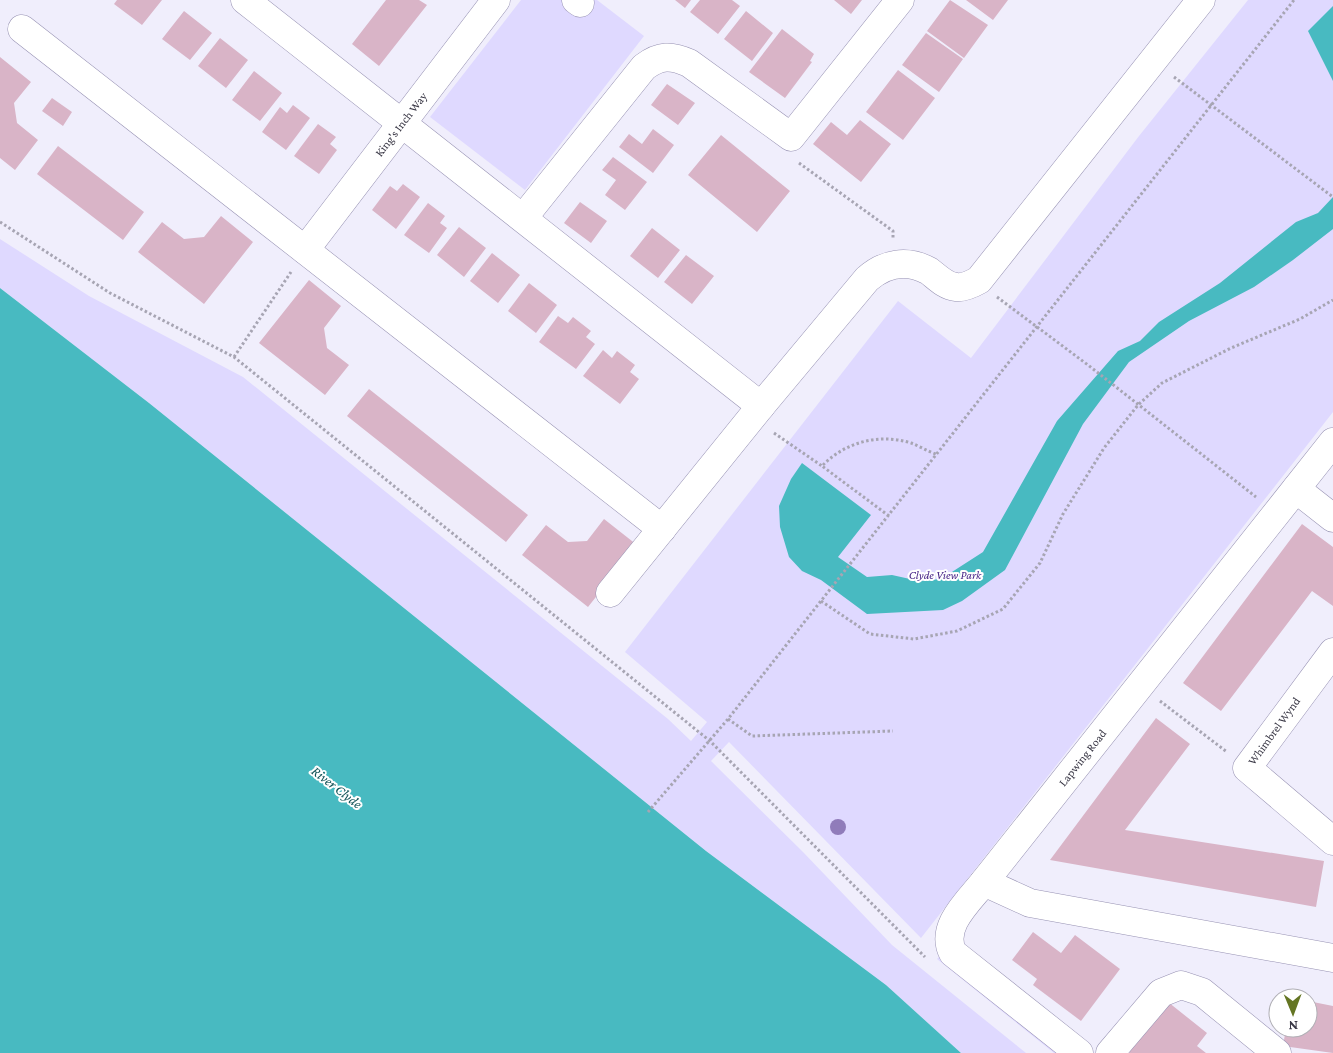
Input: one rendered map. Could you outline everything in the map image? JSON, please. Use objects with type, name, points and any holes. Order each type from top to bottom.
[{"type":"street","points":[[245,0],[761,406]]},
{"type":"street","name":"King's Inch Way","points":[[305,250],[496,0]]},
{"type":"street","points":[[523,218],[644,67],[653,60],[664,56],[676,57],[689,63],[791,137],[900,0]]},
{"type":"street","points":[[610,593],[761,406],[867,279],[878,269],[894,264],[911,264],[928,271],[945,283],[956,287],[969,286],[978,280],[1201,0]]},
{"type":"street","points":[[22,29],[662,529]]},
{"type":"street","name":"Lapwing Road","points":[[1079,1053],[953,953],[949,946],[950,929],[984,882],[1333,442]]},
{"type":"street","points":[[1296,489],[1333,518]]},
{"type":"street","name":"Whimbrel Wynd","points":[[1333,652],[1247,768],[1333,841]]},
{"type":"street","points":[[984,882],[1030,903],[1333,958]]},
{"type":"street","points":[[1110,1053],[1161,993],[1181,985],[1202,992],[1276,1053]]},
{"type":"path","points":[[648,812],[710,741],[853,562],[1036,326],[1294,0]]},
{"type":"path","points":[[1153,60],[1333,197]]},
{"type":"path","points":[[791,137],[798,162],[893,231],[894,264]]},
{"type":"path","points":[[0,222],[110,293],[234,357],[710,741],[917,950],[932,962]]},
{"type":"path","points":[[234,357],[305,250]]},
{"type":"path","points":[[978,280],[1277,513]]},
{"type":"path","points":[[821,601],[870,634],[914,639],[957,632],[1003,609],[1040,563],[1063,514],[1104,448],[1138,405],[1162,383],[1231,348],[1300,319],[1333,300]]},
{"type":"path","points":[[761,406],[767,428],[889,516]]},
{"type":"path","points":[[824,468],[822,466],[832,455],[866,440],[886,439],[911,443],[936,454]]},
{"type":"path","points":[[1140,684],[1247,768]]},
{"type":"path","points":[[728,719],[752,736],[893,731]]},
{"type":"green space","points":[[521,0],[597,0],[644,36],[525,190],[430,117]]},
{"type":"green space","name":"Clyde View Park","points":[[1248,0],[1333,0],[1333,412],[921,938],[729,742],[711,761],[803,852],[892,945],[1026,1053],[961,1053],[886,985],[706,851],[149,403],[0,288],[0,239],[89,296],[243,377],[668,719],[691,741],[707,722],[625,652],[898,301],[971,358],[1139,136]]},
{"type":"green space","points":[[942,953],[1062,1053],[1054,1053],[937,959]]},
{"type":"water","points":[[1333,6],[1333,81],[1308,31]]},
{"type":"water","points":[[1333,197],[1333,229],[1254,287],[1189,321],[1129,362],[1083,424],[1005,570],[962,601],[943,610],[867,614],[821,580],[802,571],[789,557],[780,527],[779,506],[791,479],[802,463],[871,515],[838,557],[867,577],[892,575],[919,581],[941,579],[983,552],[1057,421],[1118,351],[1140,341],[1159,322],[1220,283],[1296,222],[1318,213]]},
{"type":"water","name":"River Clyde","points":[[0,288],[149,403],[706,851],[886,985],[961,1053],[0,1053]]},
{"type":"building","points":[[117,0],[162,0],[142,25],[114,4]]},
{"type":"building","points":[[386,0],[419,0],[427,5],[379,66],[352,44]]},
{"type":"building","points":[[675,0],[691,0],[685,8]]},
{"type":"building","points":[[700,0],[732,0],[740,6],[718,34],[690,12]]},
{"type":"building","points":[[834,0],[862,0],[851,14]]},
{"type":"building","points":[[950,0],[988,25],[964,58],[927,31]]},
{"type":"building","points":[[966,0],[1008,0],[993,20]]},
{"type":"building","points":[[184,11],[212,33],[190,60],[162,39]]},
{"type":"building","points":[[746,11],[773,33],[752,61],[724,39]]},
{"type":"building","points":[[782,29],[814,54],[810,61],[812,62],[785,98],[749,72]]},
{"type":"building","points":[[926,33],[963,59],[939,92],[902,65]]},
{"type":"building","points":[[220,38],[248,60],[226,88],[198,66]]},
{"type":"building","points":[[0,57],[31,82],[14,103],[17,123],[38,140],[15,170],[0,158]]},
{"type":"building","points":[[898,70],[935,98],[903,140],[866,112]]},
{"type":"building","points":[[254,71],[282,93],[260,121],[232,100]]},
{"type":"building","points":[[667,84],[695,103],[678,125],[651,105]]},
{"type":"building","points":[[52,98],[72,112],[63,126],[42,111]]},
{"type":"building","points":[[293,105],[310,118],[286,150],[262,132],[280,107],[287,113]]},
{"type":"building","points":[[860,120],[891,144],[861,182],[813,144],[831,122],[847,135]]},
{"type":"building","points":[[318,124],[336,137],[330,144],[337,150],[319,174],[294,156]]},
{"type":"building","points":[[653,129],[674,145],[653,173],[619,147],[629,134],[642,144]]},
{"type":"building","points":[[721,135],[790,191],[757,232],[688,175]]},
{"type":"building","points":[[58,146],[144,212],[123,240],[37,174]]},
{"type":"building","points":[[613,157],[647,182],[625,210],[605,195],[616,180],[602,170]]},
{"type":"building","points":[[403,184],[420,197],[396,229],[372,210],[390,186],[397,191]]},
{"type":"building","points":[[580,202],[607,221],[591,243],[564,223]]},
{"type":"building","points":[[428,203],[445,216],[440,223],[447,228],[429,253],[404,235]]},
{"type":"building","points":[[221,216],[253,242],[204,304],[138,252],[162,222],[184,239],[204,237]]},
{"type":"building","points":[[459,227],[486,248],[464,277],[437,255]]},
{"type":"building","points":[[652,228],[680,250],[658,278],[630,256]]},
{"type":"building","points":[[492,253],[520,275],[498,303],[470,281]]},
{"type":"building","points":[[686,255],[714,276],[692,304],[664,282]]},
{"type":"building","points":[[309,280],[341,306],[324,328],[327,348],[349,365],[325,395],[259,343]]},
{"type":"building","points":[[529,283],[557,305],[536,333],[508,311]]},
{"type":"building","points":[[558,316],[568,323],[573,317],[591,331],[586,337],[595,344],[576,369],[539,342]]},
{"type":"building","points":[[603,350],[612,358],[617,351],[635,365],[630,372],[639,379],[620,404],[583,376]]},
{"type":"building","points":[[369,389],[528,515],[506,542],[347,416]]},
{"type":"building","points":[[604,519],[637,545],[588,607],[522,555],[546,525],[568,542],[587,541]]},
{"type":"building","points":[[1302,524],[1333,547],[1333,606],[1312,591],[1221,711],[1183,683]]},
{"type":"building","points":[[1156,718],[1190,744],[1125,830],[1324,861],[1316,907],[1050,860]]},
{"type":"building","points":[[1033,932],[1061,953],[1075,935],[1120,969],[1081,1021],[1033,985],[1037,979],[1012,960]]},
{"type":"building","points":[[1168,1002],[1207,1033],[1197,1046],[1206,1053],[1130,1053],[1128,1051]]},
{"type":"building","points":[[1318,1003],[1333,1006],[1333,1053],[1283,1046],[1284,1038],[1318,1038]]}]
